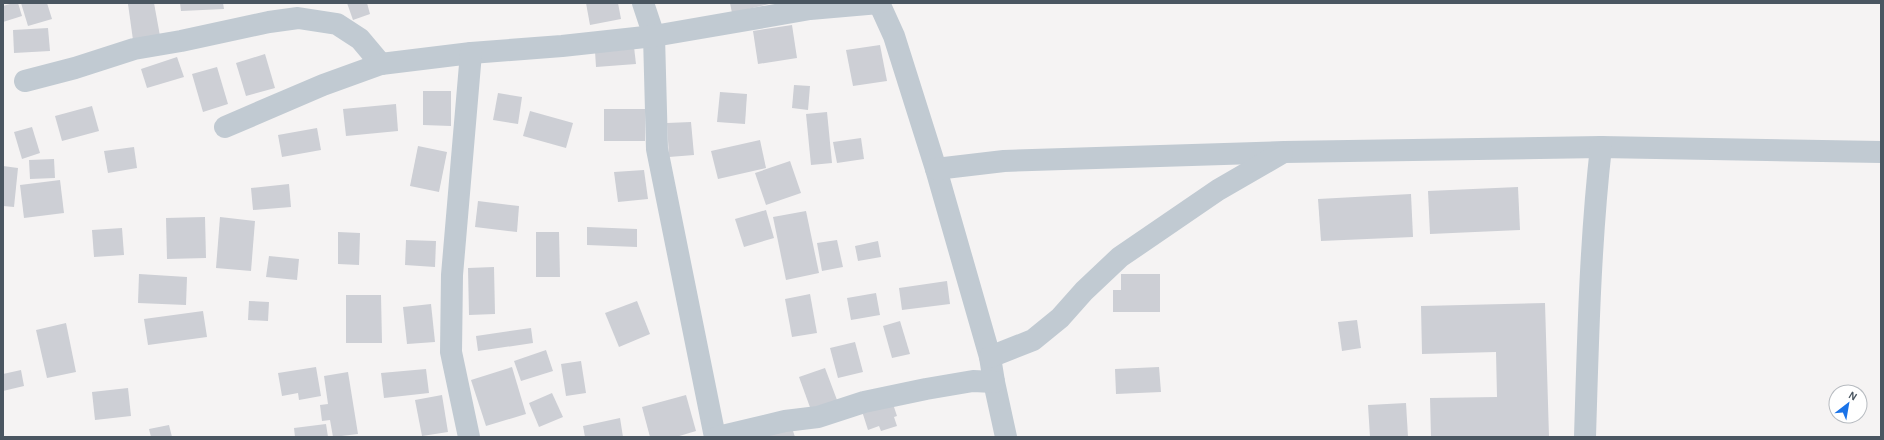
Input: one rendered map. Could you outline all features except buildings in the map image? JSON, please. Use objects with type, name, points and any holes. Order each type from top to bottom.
[{"type":"street","points":[[643,3],[654,36],[657,149],[715,437]]},
{"type":"street","points":[[225,127],[323,85],[381,64],[471,53],[562,46],[654,36],[810,8],[879,3],[894,36],[936,169],[990,357],[1006,437]]},
{"type":"street","points":[[25,81],[75,68],[134,49],[181,41],[269,22],[298,18],[337,24],[360,38],[381,64]]},
{"type":"street","points":[[468,437],[451,352],[452,275],[471,53]]},
{"type":"street","points":[[936,169],[1004,161],[1284,152],[1601,147],[1881,152]]},
{"type":"street","points":[[1585,437],[1590,279],[1594,209],[1601,147]]},
{"type":"street","points":[[990,357],[1033,340],[1060,318],[1084,291],[1120,258],[1218,190],[1284,152]]},
{"type":"street","points":[[718,437],[784,421],[818,417],[864,402],[926,389],[973,381],[994,382]]}]
